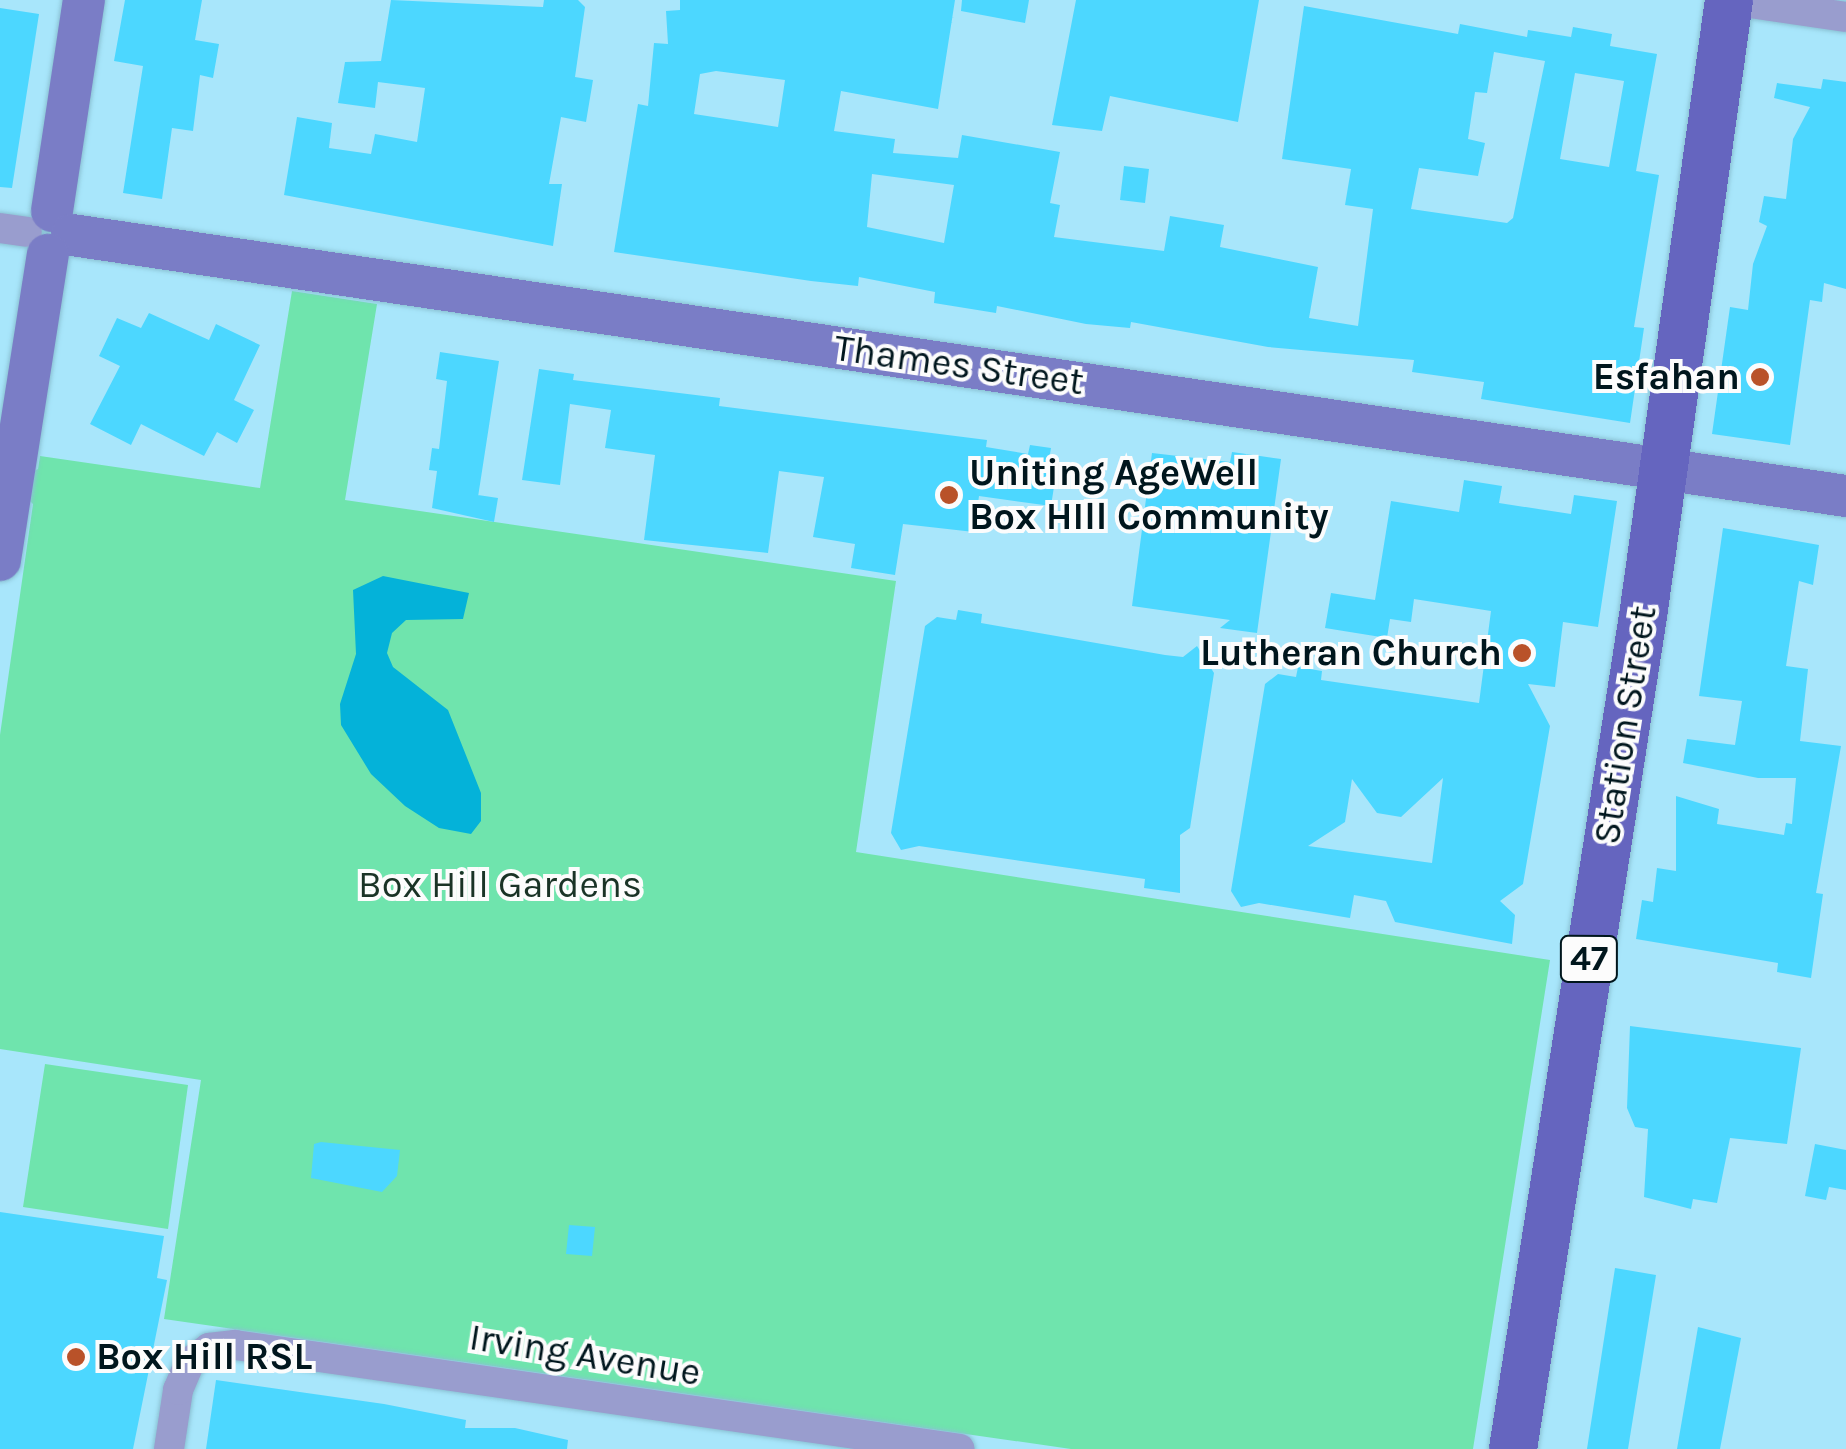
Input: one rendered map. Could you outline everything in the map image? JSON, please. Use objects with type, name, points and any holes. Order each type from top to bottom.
[{"type":"main road","points":[[0,560],[40,232],[84,0]]},
{"type":"main road","name":"Station Street","points":[[1513,1449],[1730,0]]},
{"type":"main road","name":"Thames Street","points":[[40,232],[1846,496]]},
{"type":"street","points":[[1730,0],[1846,17]]},
{"type":"street","name":"Irving Avenue","points":[[169,1449],[182,1374],[200,1353],[220,1345],[794,1438],[960,1449]]},
{"type":"green space","name":"Box Hill Gardens","points":[[292,291],[377,304],[345,500],[896,581],[856,852],[1550,960],[1473,1449],[1071,1449],[164,1319],[201,1080],[0,1049],[0,735],[33,504],[23,494],[26,475],[38,469],[40,456],[260,488]]},
{"type":"green space","points":[[45,1064],[188,1085],[168,1229],[23,1207]]},
{"type":"water","points":[[383,576],[469,593],[463,619],[406,620],[392,633],[387,653],[393,667],[448,710],[481,793],[481,821],[471,834],[439,828],[405,806],[371,774],[341,725],[340,704],[356,654],[353,590]]},
{"type":"building","points":[[125,0],[202,0],[195,40],[219,44],[213,78],[200,75],[193,131],[172,128],[162,199],[123,193],[143,66],[114,61]]},
{"type":"building","points":[[391,0],[543,7],[544,0],[578,0],[585,7],[575,77],[593,80],[586,122],[561,117],[549,184],[562,184],[553,246],[284,195],[297,117],[332,123],[329,148],[371,154],[375,134],[417,142],[425,88],[378,82],[375,108],[338,103],[345,62],[381,61]]},
{"type":"building","points":[[680,0],[955,0],[938,109],[841,91],[834,131],[895,139],[893,153],[958,158],[962,135],[1060,152],[1050,203],[1060,205],[1054,237],[1164,251],[1170,216],[1224,225],[1220,247],[1318,267],[1309,318],[1358,326],[1373,209],[1345,205],[1351,169],[1282,159],[1304,6],[1458,34],[1460,24],[1527,37],[1528,30],[1571,37],[1573,27],[1612,34],[1610,46],[1657,54],[1636,171],[1659,175],[1634,327],[1644,328],[1630,423],[1481,399],[1484,382],[1412,372],[1414,360],[1268,347],[1131,322],[1130,328],[1086,324],[997,306],[996,313],[934,303],[935,292],[859,277],[858,286],[614,252],[638,104],[648,106],[654,43],[668,44],[666,11],[680,10]],"holes":[[[1494,52],[1545,61],[1513,218],[1507,223],[1411,209],[1419,168],[1478,176],[1485,143],[1468,139],[1475,92],[1487,93]],[[716,71],[785,80],[778,127],[694,114],[700,74]],[[1575,73],[1624,81],[1609,167],[1560,159]],[[872,174],[954,185],[944,243],[867,227]]]},
{"type":"building","points":[[962,0],[1029,0],[1025,23],[961,11]]},
{"type":"building","points":[[1076,0],[1259,0],[1238,122],[1110,96],[1102,131],[1052,125]]},
{"type":"building","points":[[0,8],[39,14],[12,188],[0,187]]},
{"type":"building","points":[[1823,79],[1846,82],[1846,289],[1824,283],[1822,302],[1810,300],[1790,445],[1712,434],[1730,307],[1748,310],[1753,264],[1767,226],[1759,222],[1764,196],[1786,199],[1793,139],[1810,107],[1774,98],[1777,83],[1821,89]]},
{"type":"building","points":[[1124,166],[1149,169],[1145,203],[1120,200]]},
{"type":"building","points":[[149,313],[209,340],[216,324],[260,345],[234,400],[254,410],[237,443],[217,432],[204,456],[141,424],[131,445],[90,424],[120,366],[99,356],[117,318],[141,328]]},
{"type":"building","points":[[440,352],[499,361],[478,495],[498,498],[494,522],[432,508],[437,471],[429,470],[432,448],[439,449],[447,381],[436,379]]},
{"type":"building","points":[[539,369],[574,374],[573,380],[720,398],[719,406],[987,440],[986,447],[1028,454],[1030,445],[1051,448],[1049,460],[1058,461],[1051,506],[979,496],[974,532],[903,524],[895,575],[851,568],[855,544],[813,537],[824,477],[779,471],[768,553],[644,540],[655,455],[605,448],[611,410],[570,404],[560,485],[522,480]]},
{"type":"building","points":[[1232,452],[1281,459],[1257,633],[1220,628],[1230,620],[1132,606],[1152,453],[1230,462]]},
{"type":"building","points":[[1464,480],[1502,486],[1499,503],[1571,514],[1574,495],[1617,501],[1598,627],[1563,622],[1555,687],[1528,684],[1550,726],[1523,884],[1500,901],[1515,915],[1512,944],[1395,922],[1386,901],[1354,895],[1350,918],[1259,903],[1241,907],[1231,891],[1265,684],[1278,674],[1296,677],[1298,667],[1322,671],[1321,680],[1479,703],[1491,611],[1414,599],[1411,622],[1390,619],[1387,638],[1325,628],[1331,593],[1375,600],[1391,501],[1459,512]],"holes":[[[1443,778],[1432,863],[1308,846],[1345,822],[1352,779],[1377,813],[1401,817]]]},
{"type":"building","points":[[1723,528],[1819,545],[1813,585],[1799,581],[1786,666],[1808,669],[1800,741],[1841,746],[1816,893],[1823,894],[1811,978],[1777,972],[1778,963],[1636,939],[1642,900],[1653,902],[1657,868],[1676,871],[1676,796],[1719,809],[1717,824],[1784,835],[1786,823],[1792,824],[1796,778],[1758,778],[1683,763],[1687,739],[1735,745],[1742,701],[1699,696]]},
{"type":"building","points":[[958,610],[982,614],[981,623],[1165,655],[1183,657],[1197,646],[1214,673],[1190,828],[1180,835],[1180,893],[1144,888],[1145,879],[919,846],[901,850],[891,833],[925,626],[937,617],[956,620]]},
{"type":"building","points":[[1630,1026],[1801,1048],[1787,1144],[1730,1138],[1717,1203],[1693,1199],[1691,1209],[1644,1197],[1648,1129],[1635,1127],[1627,1108]]},
{"type":"building","points":[[314,1144],[400,1150],[397,1176],[382,1192],[311,1178]]},
{"type":"building","points":[[1815,1144],[1846,1150],[1846,1190],[1829,1187],[1826,1200],[1805,1196]]},
{"type":"building","name":"Box Hill RSL","points":[[0,1212],[164,1236],[157,1278],[167,1280],[133,1449],[0,1449]]},
{"type":"building","points":[[569,1225],[595,1227],[592,1256],[566,1254]]},
{"type":"building","points":[[1615,1268],[1656,1275],[1628,1449],[1587,1449]]},
{"type":"building","points":[[1698,1327],[1741,1338],[1720,1449],[1677,1449]]},
{"type":"building","points":[[216,1380],[384,1404],[466,1420],[465,1428],[515,1428],[568,1440],[567,1449],[206,1449]]},
{"type":"place","name":"Esfahan","points":[[1760,377]]},
{"type":"place","name":"Uniting AgeWell Box HIll Community","points":[[949,495]]},
{"type":"place","name":"Lutheran Church","points":[[1522,653]]},
{"type":"place","name":"Box Hill RSL","points":[[76,1357]]}]
